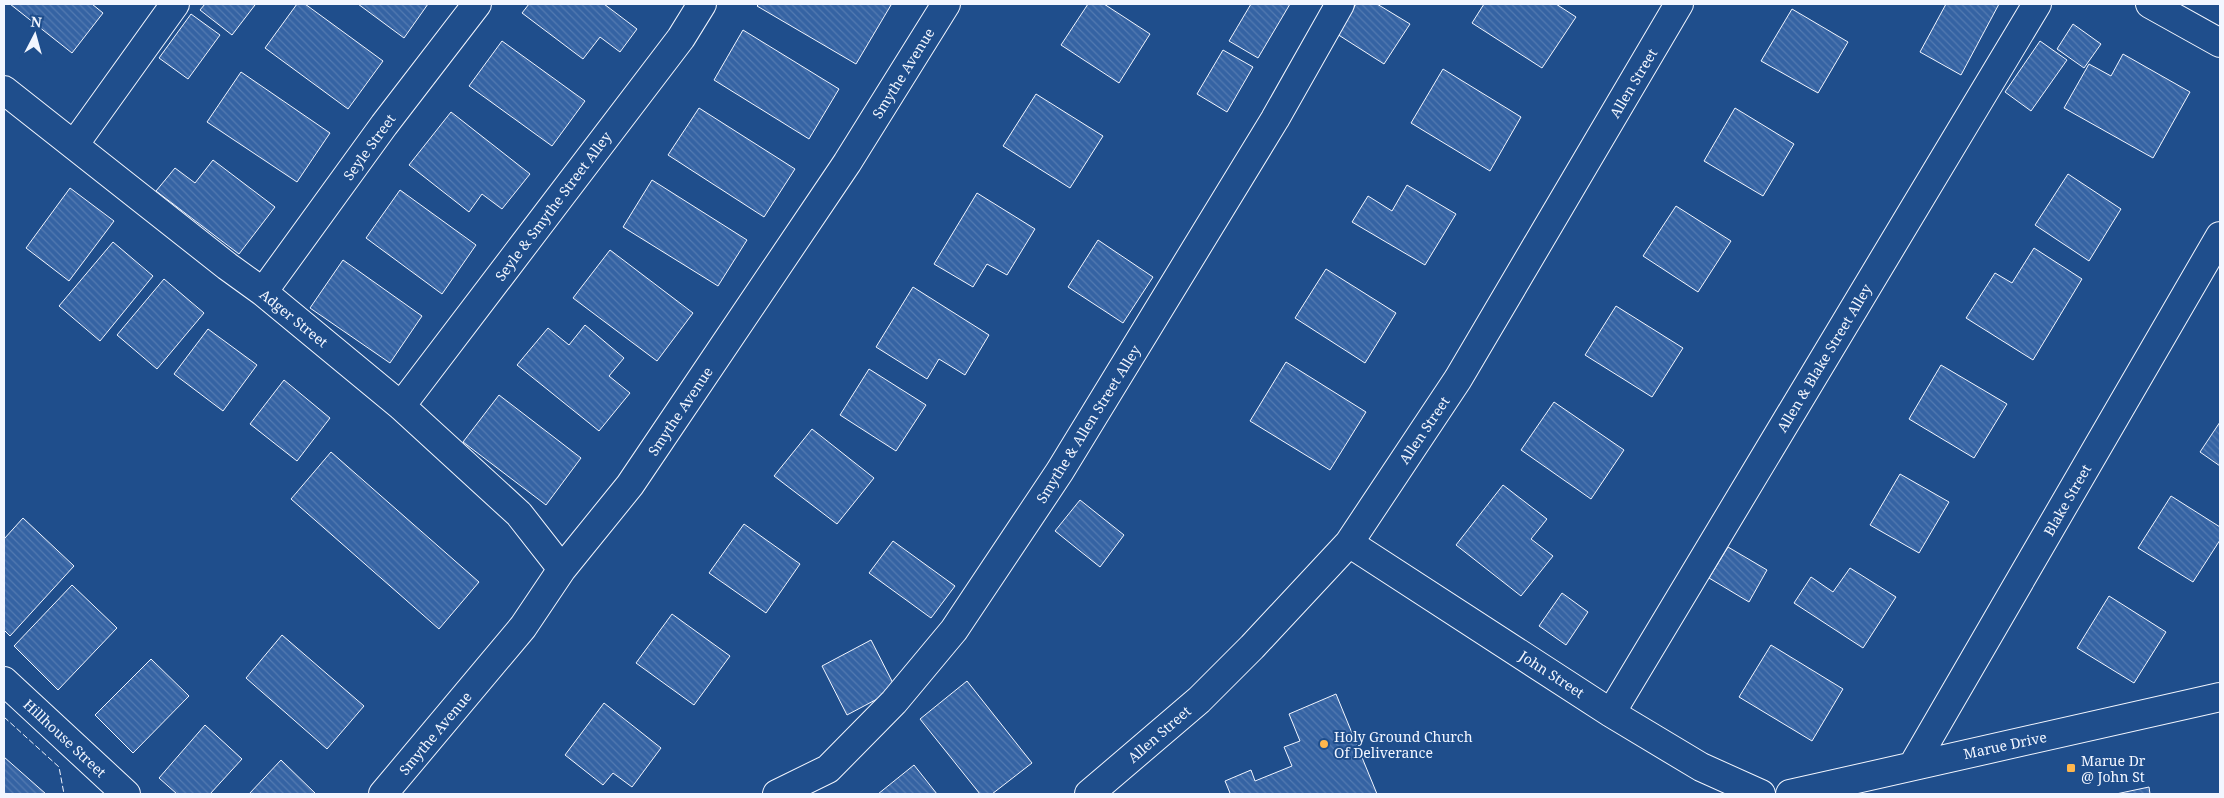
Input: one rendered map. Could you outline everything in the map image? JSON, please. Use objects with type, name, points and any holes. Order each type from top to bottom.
[{"type":"street","points":[[74,145],[175,4]]},
{"type":"street","name":"Seyle Street","points":[[263,292],[384,125],[477,4]]},
{"type":"street","name":"Seyle & Smythe Street Alley","points":[[401,406],[681,38],[702,4]]},
{"type":"street","name":"Smythe Avenue","points":[[383,794],[524,627],[562,569],[630,485],[847,163],[946,4]]},
{"type":"street","name":"Smythe & Allen Street Alley","points":[[777,794],[828,769],[894,702],[954,630],[1060,471],[1275,119],[1340,4]]},
{"type":"street","name":"Allen Street","points":[[1089,794],[1199,700],[1252,647],[1349,543],[1458,379],[1680,4]]},
{"type":"street","name":"Allen & Blake Street Alley","points":[[1611,713],[2037,4]]},
{"type":"street","points":[[2150,4],[2220,43]]},
{"type":"street","name":"Adger Street","points":[[4,90],[227,266],[263,292],[401,406],[518,514],[562,569]]},
{"type":"street","name":"Blake Street","points":[[1913,765],[2220,236]]},
{"type":"street","name":"John Street","points":[[1349,543],[1611,713],[1701,767],[1761,794]]},
{"type":"street","name":"Hillhouse Street","points":[[4,681],[126,794]]},
{"type":"street","name":"Marue Drive","points":[[1790,794],[2220,697]]},
{"type":"building","points":[[10,4],[92,4],[103,13],[72,53]]},
{"type":"building","points":[[205,4],[255,5],[232,35],[200,10]]},
{"type":"building","points":[[297,4],[305,4],[383,61],[348,109],[265,48]]},
{"type":"building","points":[[358,4],[428,4],[404,38]]},
{"type":"building","points":[[529,4],[604,4],[637,29],[620,52],[600,37],[583,59],[522,13]]},
{"type":"building","points":[[759,4],[891,5],[856,64],[757,6]]},
{"type":"building","points":[[1088,4],[1104,4],[1150,34],[1119,83],[1061,45]]},
{"type":"building","points":[[1251,4],[1290,4],[1258,58],[1229,41]]},
{"type":"building","points":[[1356,4],[1377,4],[1410,24],[1384,64],[1337,34]]},
{"type":"building","points":[[1484,4],[1556,4],[1576,17],[1542,68],[1472,23]]},
{"type":"building","points":[[1946,4],[1999,4],[1961,75],[1920,52]]},
{"type":"building","points":[[1792,9],[1848,42],[1818,93],[1761,61]]},
{"type":"building","points":[[191,14],[220,35],[188,79],[159,58]]},
{"type":"building","points":[[2073,24],[2101,44],[2084,68],[2057,49]]},
{"type":"building","points":[[743,30],[839,89],[809,139],[714,80]]},
{"type":"building","points":[[502,41],[585,101],[552,146],[469,86]]},
{"type":"building","points":[[2040,41],[2067,60],[2031,111],[2005,92]]},
{"type":"building","points":[[1223,50],[1253,67],[1227,112],[1197,94]]},
{"type":"building","points":[[2123,54],[2190,92],[2153,158],[2064,108],[2089,64],[2111,76]]},
{"type":"building","points":[[1443,69],[1521,117],[1490,171],[1411,123]]},
{"type":"building","points":[[241,72],[330,133],[297,182],[207,122]]},
{"type":"building","points":[[1036,94],[1103,136],[1070,188],[1003,146]]},
{"type":"building","points":[[699,108],[795,169],[764,217],[668,155]]},
{"type":"building","points":[[1735,108],[1794,144],[1763,196],[1704,161]]},
{"type":"building","points":[[451,112],[530,174],[502,209],[482,194],[469,212],[409,165]]},
{"type":"building","points":[[213,160],[275,207],[239,254],[156,191],[175,168],[195,183]]},
{"type":"building","points":[[2068,174],[2121,209],[2089,261],[2035,225]]},
{"type":"building","points":[[652,180],[747,240],[718,286],[623,227]]},
{"type":"building","points":[[1407,185],[1456,214],[1425,265],[1352,222],[1368,196],[1392,211]]},
{"type":"building","points":[[70,188],[114,221],[69,281],[26,248]]},
{"type":"building","points":[[400,190],[476,245],[442,294],[366,238]]},
{"type":"building","points":[[977,193],[1035,229],[1007,275],[987,264],[973,287],[934,264]]},
{"type":"building","points":[[1676,206],[1731,241],[1698,292],[1643,256]]},
{"type":"building","points":[[1098,240],[1153,277],[1123,323],[1068,287]]},
{"type":"building","points":[[113,242],[153,276],[100,341],[59,306]]},
{"type":"building","points":[[2034,248],[2082,279],[2033,360],[1966,318],[1995,273],[2012,283]]},
{"type":"building","points":[[610,250],[693,313],[657,361],[573,298]]},
{"type":"building","points":[[343,260],[422,316],[390,363],[310,308]]},
{"type":"building","points":[[1326,269],[1396,313],[1365,363],[1295,318]]},
{"type":"building","points":[[164,279],[204,313],[157,369],[117,335]]},
{"type":"building","points":[[913,287],[989,335],[965,375],[939,359],[927,379],[876,347]]},
{"type":"building","points":[[1616,306],[1683,348],[1652,397],[1585,355]]},
{"type":"building","points":[[585,325],[624,358],[609,376],[630,393],[599,431],[517,365],[548,328],[569,345]]},
{"type":"building","points":[[208,329],[257,365],[223,411],[174,374]]},
{"type":"building","points":[[1286,362],[1366,412],[1330,470],[1250,421]]},
{"type":"building","points":[[1941,365],[2007,404],[1974,458],[1909,419]]},
{"type":"building","points":[[869,369],[926,405],[896,451],[840,415]]},
{"type":"building","points":[[284,380],[330,418],[297,461],[250,424]]},
{"type":"building","points":[[499,395],[581,458],[546,505],[463,442]]},
{"type":"building","points":[[1554,402],[1624,450],[1591,499],[1521,450]]},
{"type":"building","points":[[2220,422],[2220,466],[2200,452]]},
{"type":"building","points":[[812,429],[874,478],[837,524],[774,476]]},
{"type":"building","points":[[331,452],[479,582],[439,629],[291,499]]},
{"type":"building","points":[[1900,474],[1949,502],[1919,553],[1870,525]]},
{"type":"building","points":[[1503,485],[1547,519],[1531,539],[1553,556],[1521,596],[1456,545]]},
{"type":"building","points":[[2171,496],[2220,527],[2220,540],[2193,582],[2138,548]]},
{"type":"building","points":[[1080,500],[1124,535],[1100,567],[1055,531]]},
{"type":"building","points":[[23,518],[74,566],[10,636],[4,630],[4,539]]},
{"type":"building","points":[[744,524],[800,564],[766,613],[709,573]]},
{"type":"building","points":[[893,541],[955,586],[931,618],[869,573]]},
{"type":"building","points":[[1728,547],[1767,570],[1749,602],[1709,578]]},
{"type":"building","points":[[1850,568],[1896,597],[1863,648],[1794,603],[1811,577],[1833,592]]},
{"type":"building","points":[[72,585],[117,628],[58,690],[14,646]]},
{"type":"building","points":[[1562,593],[1588,612],[1566,645],[1539,626]]},
{"type":"building","points":[[2109,596],[2166,632],[2134,683],[2077,648]]},
{"type":"building","points":[[672,614],[730,656],[694,705],[636,663]]},
{"type":"building","points":[[282,635],[364,706],[327,749],[246,678]]},
{"type":"building","points":[[871,640],[896,689],[847,715],[822,666]]},
{"type":"building","points":[[1771,645],[1843,689],[1812,741],[1739,697]]},
{"type":"building","points":[[151,659],[189,696],[133,753],[95,715]]},
{"type":"building","points":[[967,681],[1032,763],[992,794],[980,794],[920,719]]},
{"type":"building","name":"Holy Ground Church Of Deliverance","points":[[1336,694],[1377,794],[1227,794],[1230,793],[1225,781],[1251,770],[1255,781],[1292,766],[1284,747],[1300,741],[1289,714]]},
{"type":"building","points":[[604,703],[661,748],[632,787],[613,773],[603,785],[565,755]]},
{"type":"building","points":[[205,725],[242,759],[210,794],[177,794],[159,778]]},
{"type":"building","points":[[4,757],[46,794],[4,794]]},
{"type":"building","points":[[281,760],[316,794],[249,794]]},
{"type":"building","points":[[914,765],[937,794],[878,794]]},
{"type":"building","points":[[2149,787],[2150,794],[2116,794]]},
{"type":"fence","points":[[4,717],[59,767],[64,794]]},
{"type":"place","name":"Holy Ground Church Of Deliverance","points":[[1324,744]]},
{"type":"place","name":"Marue Dr @ John St","points":[[2071,768]]}]
